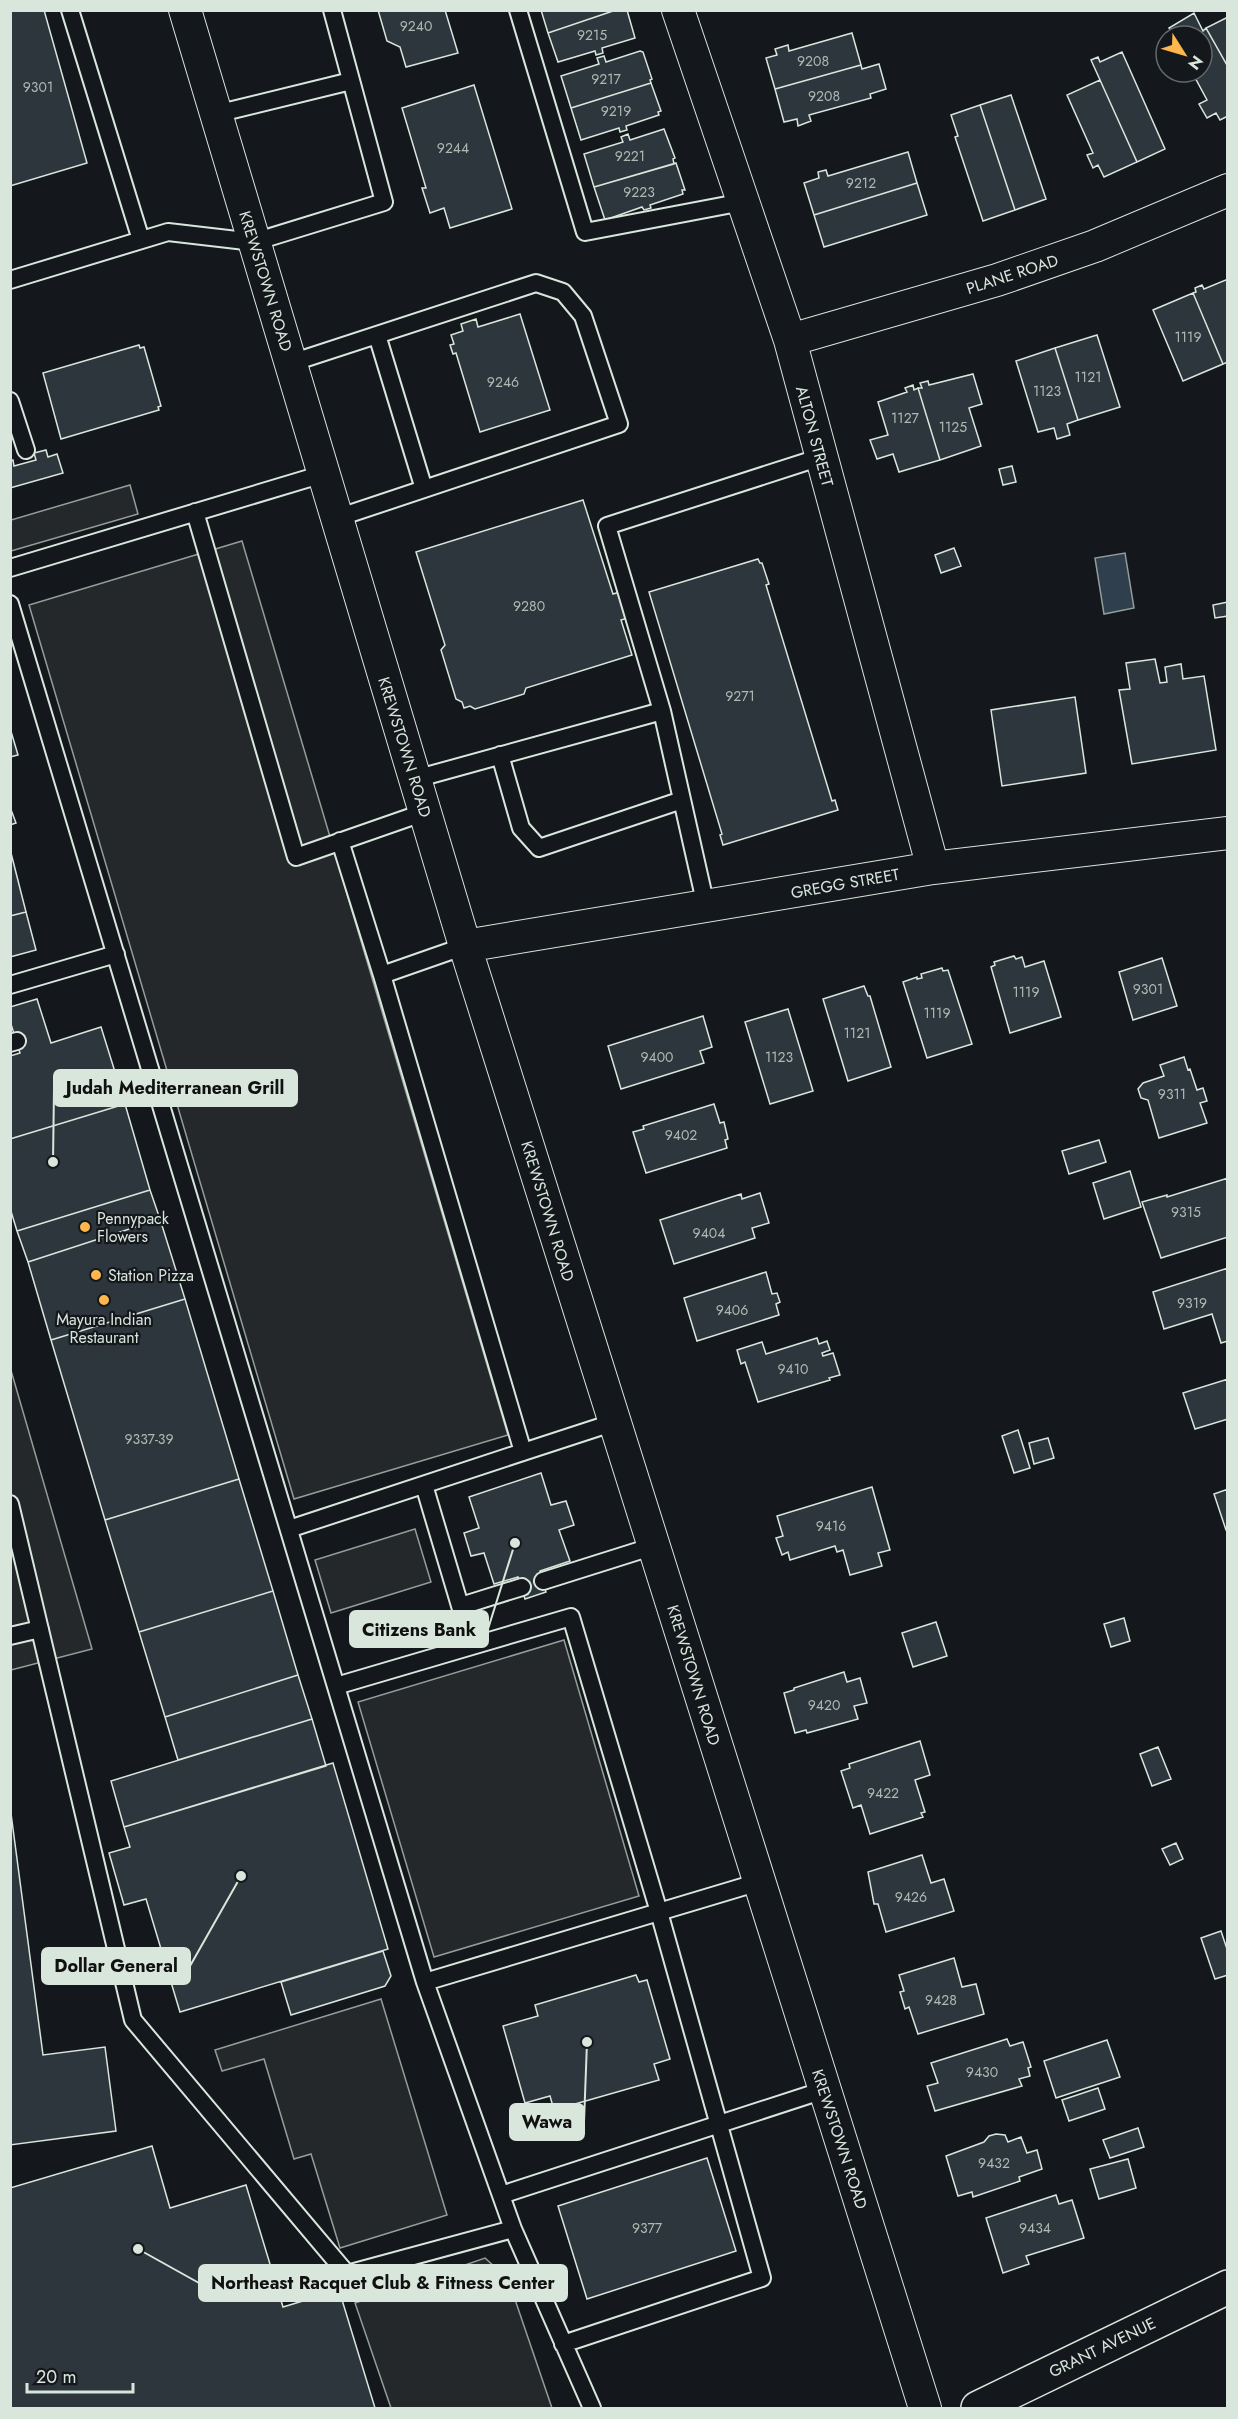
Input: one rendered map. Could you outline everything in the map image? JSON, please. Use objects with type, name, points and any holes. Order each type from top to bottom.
[{"type":"main road","name":"GRANT AVENUE","points":[[978,2409],[1227,2287]]},
{"type":"street","name":"KREWSTOWN ROAD","points":[[185,10],[465,946],[925,2409]]},
{"type":"street","name":"ALTON STREET","points":[[678,10],[790,340],[933,868]]},
{"type":"street","name":"PLANE ROAD","points":[[790,340],[997,280],[1095,246],[1227,190]]},
{"type":"street","name":"GREGG STREET","points":[[465,946],[933,868],[1227,833]]},
{"type":"lane","points":[[70,10],[141,240]]},
{"type":"lane","points":[[10,280],[168,232],[254,242],[384,202],[332,10]]},
{"type":"lane","points":[[518,10],[585,232],[743,202]]},
{"type":"lane","points":[[216,114],[351,81]]},
{"type":"lane","points":[[291,363],[536,283],[563,292],[583,316],[620,424],[337,518]]},
{"type":"lane","points":[[376,335],[424,489]]},
{"type":"lane","points":[[10,401],[26,450]]},
{"type":"lane","points":[[706,906],[662,711],[607,526],[821,457]]},
{"type":"lane","points":[[10,568],[323,474]]},
{"type":"lane","points":[[195,512],[296,857],[425,812]]},
{"type":"lane","points":[[10,604],[425,1982],[513,2229],[591,2409]]},
{"type":"lane","points":[[415,778],[662,711]]},
{"type":"lane","points":[[500,755],[521,828],[539,848],[682,800]]},
{"type":"lane","points":[[340,841],[523,1452]]},
{"type":"lane","points":[[382,975],[465,946]]},
{"type":"lane","points":[[10,985],[116,954]]},
{"type":"lane","points":[[289,1529],[615,1422]]},
{"type":"lane","points":[[424,1485],[472,1646]]},
{"type":"lane","points":[[10,1503],[134,2020],[347,2274],[513,2229]]},
{"type":"lane","points":[[543,1581],[654,1546]]},
{"type":"lane","points":[[461,1606],[522,1587]]},
{"type":"lane","points":[[336,1686],[571,1617],[659,1912],[762,2278],[563,2344]]},
{"type":"lane","points":[[10,1636],[40,1629]]},
{"type":"lane","points":[[425,1982],[759,1882]]},
{"type":"lane","points":[[501,2195],[824,2090]]},
{"type":"shaded area","points":[[130,485],[138,514],[11,551],[11,520]]},
{"type":"shaded area","points":[[242,541],[508,1435],[294,1499],[29,605]]},
{"type":"shaded area","points":[[10,1367],[92,1649],[11,1670],[10,1670]]},
{"type":"shaded area","points":[[415,1529],[431,1582],[331,1613],[315,1560]]},
{"type":"shaded area","points":[[564,1640],[639,1896],[434,1957],[358,1702]]},
{"type":"shaded area","points":[[381,1999],[447,2215],[340,2248],[311,2154],[294,2159],[264,2059],[222,2071],[215,2050]]},
{"type":"shaded area","points":[[485,2258],[508,2279],[552,2408],[391,2408],[355,2303]]},
{"type":"water","points":[[1125,553],[1134,608],[1104,614],[1095,558]]},
{"type":"building","points":[[10,10],[44,10],[87,163],[10,186]]},
{"type":"building","points":[[378,10],[445,10],[458,53],[406,67],[400,47],[387,41]]},
{"type":"building","points":[[541,10],[616,10],[548,33]]},
{"type":"building","points":[[616,10],[627,10],[635,38],[602,48],[603,53],[596,55],[595,51],[558,62],[548,33]]},
{"type":"building","points":[[1194,13],[1200,24],[1176,24]]},
{"type":"building","points":[[1228,17],[1228,67],[1214,42],[1214,24]]},
{"type":"building","points":[[852,33],[861,65],[775,89],[766,58],[777,55],[775,49],[788,45],[789,51]]},
{"type":"building","points":[[1214,42],[1228,67],[1228,116],[1220,120],[1216,113],[1207,118],[1199,104],[1207,100],[1198,84],[1214,84]]},
{"type":"building","points":[[643,52],[652,79],[651,83],[571,108],[561,76],[599,64],[597,58],[604,56],[606,62]]},
{"type":"building","points":[[1122,52],[1165,149],[1137,162],[1091,60],[1098,57],[1100,62]]},
{"type":"building","points":[[879,64],[886,89],[870,94],[871,98],[809,115],[811,121],[798,126],[797,119],[784,122],[775,89],[861,65],[862,69]]},
{"type":"building","points":[[1100,80],[1137,162],[1104,177],[1098,165],[1093,168],[1087,155],[1093,153],[1067,95]]},
{"type":"building","points":[[651,83],[661,111],[658,112],[659,115],[626,126],[627,130],[620,132],[619,128],[581,140],[571,108]]},
{"type":"building","points":[[474,85],[512,209],[450,228],[444,208],[430,213],[422,188],[426,188],[402,108]]},
{"type":"building","points":[[1011,95],[1046,199],[1015,210],[980,105]]},
{"type":"building","points":[[980,105],[1015,210],[983,221],[955,137],[958,136],[951,115]]},
{"type":"building","points":[[664,129],[675,158],[673,159],[674,164],[594,187],[584,154],[623,142],[621,137],[628,134],[630,140]]},
{"type":"building","points":[[908,152],[917,183],[814,215],[804,183],[819,178],[818,172],[826,170],[828,176]]},
{"type":"building","points":[[676,163],[685,190],[682,190],[683,194],[650,205],[651,208],[644,210],[642,207],[605,220],[594,187]]},
{"type":"building","points":[[917,183],[927,215],[824,247],[814,215]]},
{"type":"building","points":[[1228,279],[1228,362],[1223,364],[1193,293],[1196,292],[1195,288],[1202,285],[1204,289]]},
{"type":"building","points":[[1193,293],[1223,364],[1183,381],[1153,310]]},
{"type":"building","points":[[520,314],[550,410],[480,432],[456,353],[453,354],[450,345],[454,344],[451,335],[463,331],[461,324],[476,319],[478,327]]},
{"type":"building","points":[[1097,335],[1120,407],[1078,420],[1055,348]]},
{"type":"building","points":[[139,345],[140,348],[144,347],[161,406],[158,407],[159,410],[61,439],[43,373]]},
{"type":"building","points":[[1055,348],[1078,420],[1067,424],[1070,435],[1057,439],[1054,428],[1038,432],[1016,361]]},
{"type":"building","points":[[973,374],[982,404],[969,408],[981,446],[940,460],[918,388],[922,388],[920,383],[928,381],[929,385]]},
{"type":"building","points":[[913,385],[914,390],[918,388],[940,460],[899,472],[893,454],[877,459],[870,440],[888,435],[878,402],[907,392],[905,388]]},
{"type":"building","points":[[46,450],[48,457],[57,454],[63,473],[10,488],[10,461],[13,460],[14,466],[36,460],[34,453]]},
{"type":"building","points":[[1012,466],[1016,482],[1003,485],[999,469]]},
{"type":"building","points":[[583,500],[613,594],[620,592],[628,618],[621,620],[632,655],[526,688],[524,694],[475,709],[470,706],[464,708],[462,702],[456,699],[441,650],[445,645],[416,552]]},
{"type":"building","points":[[954,548],[961,566],[941,573],[935,555]]},
{"type":"building","points":[[758,559],[762,563],[769,584],[766,585],[832,801],[835,800],[838,810],[723,845],[720,835],[722,834],[649,592]]},
{"type":"building","points":[[1228,602],[1228,616],[1215,618],[1213,605]]},
{"type":"building","points":[[1155,659],[1160,683],[1167,682],[1165,667],[1181,664],[1183,679],[1204,676],[1216,750],[1132,764],[1119,690],[1130,689],[1126,663]]},
{"type":"building","points":[[1075,697],[1086,773],[1002,786],[991,710]]},
{"type":"building","points":[[10,728],[18,755],[10,757]]},
{"type":"building","points":[[10,807],[16,823],[10,825]]},
{"type":"building","points":[[10,853],[26,912],[10,916]]},
{"type":"building","points":[[26,912],[36,950],[10,957],[10,916]]},
{"type":"building","points":[[1014,956],[1016,959],[1022,957],[1025,967],[1044,961],[1061,1017],[1010,1033],[991,967],[995,965],[994,962]]},
{"type":"building","points":[[1162,958],[1177,1006],[1133,1020],[1119,972]]},
{"type":"building","points":[[942,968],[943,971],[948,970],[972,1044],[927,1058],[903,982],[917,977],[917,979],[922,978],[921,974]]},
{"type":"building","points":[[864,986],[870,996],[891,1067],[848,1081],[823,999]]},
{"type":"building","points":[[37,999],[51,1043],[101,1027],[125,1104],[10,1139],[10,1056],[20,1053],[10,1021],[10,1007]]},
{"type":"building","points":[[788,1009],[813,1091],[770,1104],[745,1022]]},
{"type":"building","points":[[703,1016],[712,1047],[700,1051],[704,1063],[621,1089],[608,1046]]},
{"type":"building","points":[[1184,1057],[1197,1090],[1203,1088],[1207,1101],[1200,1103],[1207,1123],[1159,1138],[1148,1100],[1141,1098],[1138,1089],[1143,1083],[1164,1076],[1160,1065]]},
{"type":"building","points":[[125,1104],[150,1190],[17,1231],[10,1208],[10,1139]]},
{"type":"building","points":[[714,1104],[720,1123],[724,1122],[728,1139],[725,1140],[727,1148],[646,1173],[633,1132],[644,1129],[643,1126]]},
{"type":"building","points":[[1099,1140],[1106,1162],[1069,1174],[1062,1151]]},
{"type":"building","points":[[1130,1171],[1141,1207],[1104,1219],[1093,1183]]},
{"type":"building","points":[[1228,1178],[1228,1237],[1161,1258],[1142,1202],[1167,1195],[1167,1197]]},
{"type":"building","points":[[150,1190],[160,1219],[28,1262],[17,1231]]},
{"type":"building","points":[[760,1193],[769,1223],[752,1228],[755,1238],[674,1264],[660,1220],[741,1194],[742,1199]]},
{"type":"building","points":[[160,1219],[185,1299],[51,1340],[28,1262]]},
{"type":"building","points":[[1228,1268],[1228,1341],[1221,1343],[1212,1314],[1164,1329],[1153,1292]]},
{"type":"building","points":[[766,1272],[772,1294],[777,1293],[780,1302],[776,1304],[779,1315],[697,1341],[684,1298]]},
{"type":"building","points":[[185,1299],[239,1479],[105,1520],[51,1340]]},
{"type":"building","points":[[817,1338],[819,1344],[827,1341],[830,1350],[822,1353],[823,1356],[833,1353],[840,1375],[758,1402],[745,1362],[741,1364],[737,1350],[762,1342],[766,1354]]},
{"type":"building","points":[[1228,1379],[1228,1419],[1195,1429],[1183,1393]]},
{"type":"building","points":[[1018,1430],[1030,1468],[1014,1473],[1002,1436]]},
{"type":"building","points":[[1048,1438],[1054,1458],[1034,1464],[1029,1443]]},
{"type":"building","points":[[541,1473],[551,1505],[566,1501],[574,1525],[559,1530],[570,1561],[540,1571],[546,1592],[525,1599],[518,1577],[494,1584],[484,1553],[471,1556],[464,1533],[479,1528],[469,1497]]},
{"type":"building","points":[[239,1479],[273,1591],[139,1632],[105,1520]]},
{"type":"building","points":[[872,1487],[890,1550],[878,1553],[882,1566],[850,1575],[843,1550],[837,1552],[835,1546],[790,1560],[788,1552],[782,1555],[776,1538],[783,1536],[777,1516]]},
{"type":"building","points":[[1228,1489],[1228,1530],[1226,1530],[1214,1494]]},
{"type":"building","points":[[273,1591],[298,1675],[165,1717],[139,1632]]},
{"type":"building","points":[[1124,1618],[1130,1641],[1111,1647],[1104,1624]]},
{"type":"building","points":[[936,1622],[947,1656],[913,1667],[902,1633]]},
{"type":"building","points":[[844,1672],[847,1682],[860,1678],[867,1703],[854,1706],[858,1719],[807,1733],[806,1730],[795,1733],[784,1693]]},
{"type":"building","points":[[298,1675],[312,1719],[178,1760],[165,1717]]},
{"type":"building","points":[[312,1719],[326,1766],[124,1827],[111,1781]]},
{"type":"building","points":[[920,1741],[930,1775],[915,1780],[925,1812],[921,1813],[923,1817],[870,1834],[861,1805],[853,1808],[841,1771],[850,1768],[849,1764]]},
{"type":"building","points":[[1158,1747],[1171,1779],[1152,1786],[1140,1754]]},
{"type":"building","points":[[333,1763],[388,1949],[180,2012],[146,1899],[124,1905],[109,1853],[130,1847],[124,1827]]},
{"type":"building","points":[[10,1806],[43,2055],[105,2047],[116,2131],[10,2145]]},
{"type":"building","points":[[1176,1843],[1183,1859],[1170,1865],[1162,1849]]},
{"type":"building","points":[[922,1855],[931,1883],[944,1879],[954,1911],[886,1932],[878,1904],[874,1904],[868,1872]]},
{"type":"building","points":[[1221,1931],[1228,1952],[1228,1975],[1215,1979],[1201,1938]]},
{"type":"building","points":[[383,1951],[391,1976],[385,1986],[291,2015],[281,1982]]},
{"type":"building","points":[[954,1958],[962,1987],[976,1984],[984,2014],[918,2034],[909,2007],[905,2009],[900,1992],[904,1991],[899,1975]]},
{"type":"building","points":[[636,1975],[639,1982],[647,1980],[670,2059],[654,2064],[659,2080],[554,2110],[550,2096],[525,2103],[503,2026],[538,2016],[535,2005]]},
{"type":"building","points":[[1007,2039],[1010,2046],[1023,2042],[1031,2067],[1028,2068],[1030,2076],[1019,2079],[1022,2086],[935,2111],[927,2086],[938,2083],[931,2063]]},
{"type":"building","points":[[1107,2040],[1120,2077],[1056,2098],[1044,2061]]},
{"type":"building","points":[[1098,2088],[1105,2109],[1069,2121],[1062,2100]]},
{"type":"building","points":[[1138,2128],[1144,2147],[1110,2158],[1103,2140]]},
{"type":"building","points":[[1005,2135],[1008,2142],[1021,2137],[1027,2153],[1037,2150],[1042,2169],[1019,2177],[1020,2181],[973,2197],[972,2192],[958,2196],[946,2156],[984,2142],[989,2136]]},
{"type":"building","points":[[152,2146],[170,2208],[246,2185],[283,2307],[339,2290],[375,2408],[10,2408],[10,2188]]},
{"type":"building","points":[[707,2158],[736,2251],[587,2299],[558,2206]]},
{"type":"building","points":[[1128,2159],[1136,2188],[1099,2199],[1090,2169]]},
{"type":"building","points":[[1056,2195],[1059,2204],[1072,2200],[1084,2238],[1026,2256],[1029,2264],[1003,2273],[986,2218]]},
{"type":"place","name":"Judah Mediterranean Grill","points":[[53,1162]]},
{"type":"place","name":"Pennypack Flowers","points":[[85,1227]]},
{"type":"place","name":"Station Pizza","points":[[96,1275]]},
{"type":"place","name":"Mayura Indian Restaurant","points":[[104,1300]]},
{"type":"place","name":"Citizens Bank","points":[[515,1543]]},
{"type":"place","name":"Dollar General","points":[[241,1876]]},
{"type":"place","name":"Wawa","points":[[587,2042]]},
{"type":"place","name":"Northeast Racquet Club & Fitness Center","points":[[138,2249]]}]
